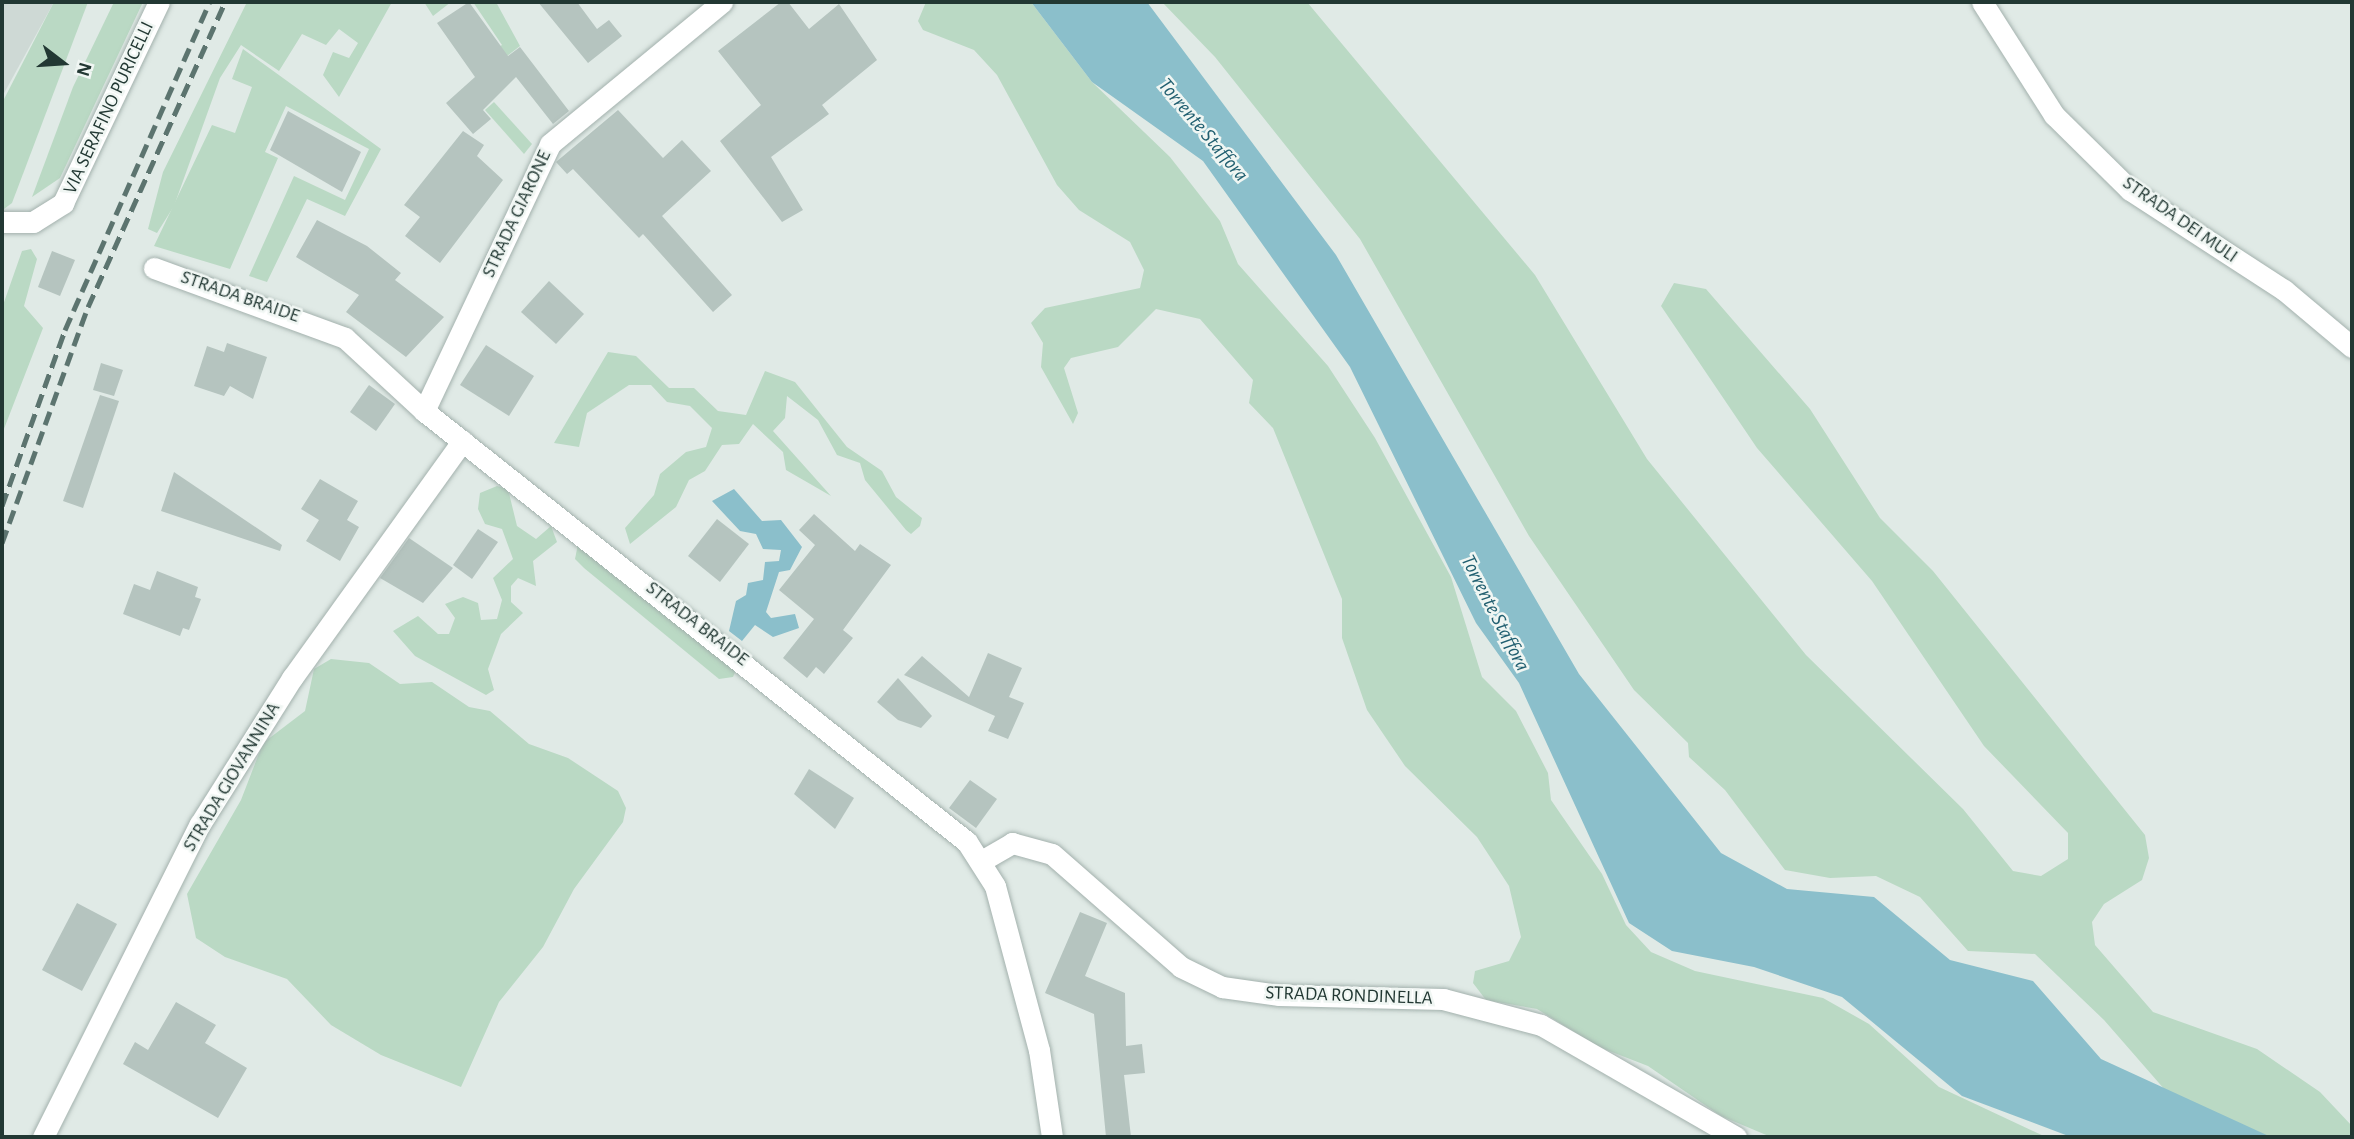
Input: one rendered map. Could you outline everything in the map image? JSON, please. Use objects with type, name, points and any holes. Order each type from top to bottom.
[{"type":"street","name":"VIA SERAFINO PURICELLI","points":[[9,223],[50,216],[64,203],[159,2]]},
{"type":"street","name":"STRADA GIARONE","points":[[424,411],[550,144],[722,2]]},
{"type":"street","name":"STRADA DEI MULI","points":[[1982,2],[2054,115],[2130,190],[2284,290],[2352,347]]},
{"type":"street","name":"STRADA BRAIDE","points":[[154,268],[322,325],[424,411],[841,738],[983,860]]},
{"type":"street","name":"STRADA GIOVANNINA","points":[[43,1137],[200,824],[292,678],[462,441]]},
{"type":"street","name":"STRADA RONDINELLA","points":[[983,860],[1012,843],[1052,854],[1181,967],[1222,987],[1279,995],[1443,999],[1541,1025],[1736,1137]]},
{"type":"street","points":[[983,860],[1038,1050],[1052,1137]]},
{"type":"shaded area","points":[[2,2],[54,2],[2,97]]},
{"type":"green space","points":[[54,2],[88,2],[12,203],[4,209],[2,103]]},
{"type":"green space","points":[[114,2],[143,2],[60,178],[32,197],[73,87]]},
{"type":"green space","points":[[247,2],[392,2],[339,97],[323,75],[333,52],[349,58],[358,43],[339,29],[326,45],[302,34],[279,71],[241,45],[220,78],[174,206],[157,233],[148,229],[163,172]]},
{"type":"green space","points":[[424,2],[451,2],[433,16]]},
{"type":"green space","points":[[473,2],[496,2],[520,46],[503,59],[496,49],[502,45]]},
{"type":"green space","points":[[926,2],[1031,2],[1092,82],[1170,157],[1220,221],[1238,264],[1328,366],[1375,438],[1451,577],[1482,677],[1516,711],[1548,773],[1551,800],[1602,874],[1626,925],[1651,952],[1695,971],[1823,998],[1869,1024],[1939,1087],[2046,1137],[1771,1137],[1721,1116],[1648,1066],[1599,1047],[1537,1009],[1486,1000],[1473,983],[1475,971],[1509,961],[1521,937],[1509,886],[1477,837],[1405,766],[1367,710],[1342,638],[1342,599],[1273,428],[1249,403],[1253,380],[1200,319],[1156,309],[1118,347],[1071,358],[1064,368],[1078,413],[1073,424],[1041,367],[1043,343],[1031,323],[1045,308],[1140,288],[1144,270],[1130,242],[1079,210],[1057,185],[997,75],[974,50],[923,30],[918,21]]},
{"type":"green space","points":[[1162,2],[1307,2],[1535,275],[1647,459],[1806,655],[1963,809],[2013,871],[2041,876],[2068,859],[2068,833],[1984,746],[1872,581],[1757,448],[1661,306],[1674,283],[1706,289],[1810,409],[1880,518],[1933,571],[2145,835],[2149,858],[2142,880],[2104,904],[2092,922],[2095,945],[2153,1012],[2257,1049],[2320,1092],[2352,1126],[2352,1137],[2206,1137],[2104,1020],[2035,954],[1968,951],[1920,897],[1876,876],[1830,878],[1785,870],[1725,790],[1689,757],[1688,743],[1634,690],[1529,536],[1360,239],[1215,57]]},
{"type":"green space","points":[[243,49],[381,149],[345,216],[307,199],[267,282],[249,276],[294,176],[345,200],[369,149],[286,106],[265,152],[278,158],[230,269],[154,246],[212,125],[235,133],[252,87],[232,79]]},
{"type":"green space","points":[[494,102],[532,144],[524,154],[485,110]]},
{"type":"green space","points":[[31,249],[37,259],[24,306],[43,328],[2,434],[2,308],[22,251]]},
{"type":"green space","points":[[608,352],[636,356],[669,388],[694,388],[718,411],[746,415],[765,371],[795,382],[847,447],[882,471],[896,497],[922,518],[920,526],[911,534],[906,530],[865,480],[860,463],[837,455],[818,420],[787,396],[785,418],[773,431],[831,496],[786,470],[783,452],[753,424],[739,444],[722,445],[705,471],[689,480],[676,507],[630,544],[625,528],[654,495],[660,474],[686,452],[706,447],[712,428],[690,406],[667,402],[651,385],[629,385],[587,413],[579,447],[554,443]]},
{"type":"green space","points":[[497,486],[508,489],[517,526],[536,539],[551,526],[557,542],[533,561],[536,586],[518,578],[511,586],[511,602],[523,613],[501,634],[488,669],[494,690],[486,695],[415,656],[393,631],[418,616],[438,634],[449,634],[455,618],[445,604],[463,597],[478,603],[481,620],[497,619],[502,600],[493,578],[513,559],[502,529],[485,524],[478,509],[480,493]]},
{"type":"green space","points":[[578,544],[736,670],[733,677],[719,679],[584,568],[575,559]]},
{"type":"green space","points":[[331,659],[369,663],[400,684],[432,682],[469,707],[490,711],[529,744],[568,758],[618,791],[626,808],[623,822],[574,889],[543,947],[499,1002],[461,1087],[381,1055],[331,1025],[287,979],[225,957],[196,938],[187,894],[241,800],[263,743],[305,711],[314,669]]},
{"type":"water","name":"Torrente Staffora","points":[[1031,2],[1147,2],[1336,255],[1579,674],[1721,853],[1787,889],[1874,897],[1950,960],[2033,981],[2101,1059],[2271,1137],[2071,1137],[1962,1096],[1842,997],[1754,967],[1672,951],[1629,923],[1519,683],[1476,623],[1350,367],[1203,161],[1092,82]]},
{"type":"water","points":[[734,489],[762,521],[781,520],[802,547],[790,570],[779,572],[766,612],[771,618],[795,614],[799,628],[773,637],[755,625],[742,641],[729,631],[736,601],[746,595],[748,583],[763,580],[765,562],[779,561],[781,550],[763,549],[756,534],[740,531],[712,501]]},
{"type":"building","points":[[469,2],[508,56],[520,47],[569,111],[553,124],[516,77],[483,110],[491,119],[473,134],[446,103],[475,77],[437,23]]},
{"type":"building","points":[[538,2],[577,2],[597,29],[609,20],[622,36],[588,63]]},
{"type":"building","points":[[781,2],[788,2],[809,29],[839,4],[877,60],[822,105],[829,114],[771,157],[803,210],[782,222],[720,141],[761,105],[718,51]]},
{"type":"building","points":[[618,110],[663,158],[682,140],[711,171],[662,216],[732,295],[713,312],[643,234],[639,238],[573,169],[567,174],[556,162]]},
{"type":"building","points":[[288,111],[361,152],[342,192],[270,150]]},
{"type":"building","points":[[463,131],[484,145],[477,156],[503,180],[440,263],[405,236],[420,217],[404,205]]},
{"type":"building","points":[[317,220],[367,246],[401,273],[395,280],[444,317],[406,357],[346,312],[359,295],[296,257]]},
{"type":"building","points":[[52,251],[75,260],[60,296],[38,287]]},
{"type":"building","points":[[549,281],[584,314],[556,344],[521,312]]},
{"type":"building","points":[[227,343],[267,357],[253,399],[230,386],[224,396],[194,386],[207,346],[224,352]]},
{"type":"building","points":[[486,345],[534,376],[509,416],[460,385]]},
{"type":"building","points":[[101,363],[123,370],[114,396],[93,390]]},
{"type":"building","points":[[369,385],[395,404],[376,431],[350,412]]},
{"type":"building","points":[[100,395],[119,401],[83,508],[63,501]]},
{"type":"building","points":[[174,472],[282,545],[280,551],[161,511]]},
{"type":"building","points":[[320,479],[358,501],[347,520],[359,527],[340,561],[306,541],[319,520],[301,509]]},
{"type":"building","points":[[814,514],[855,551],[860,544],[891,565],[843,630],[853,638],[824,674],[816,667],[807,678],[783,658],[814,619],[779,590],[815,545],[799,530]]},
{"type":"building","points":[[717,519],[749,544],[720,582],[688,556]]},
{"type":"building","points":[[478,529],[498,542],[472,579],[453,565]]},
{"type":"building","points":[[409,538],[453,568],[423,603],[380,578]]},
{"type":"building","points":[[157,571],[198,587],[195,597],[201,599],[189,630],[183,628],[180,636],[123,614],[134,584],[150,590]]},
{"type":"building","points":[[988,653],[1022,668],[1009,697],[1024,703],[1008,739],[988,731],[995,716],[904,675],[922,656],[969,697]]},
{"type":"building","points":[[898,678],[932,716],[921,728],[898,720],[877,702]]},
{"type":"building","points":[[809,769],[854,798],[835,829],[794,794]]},
{"type":"building","points":[[970,780],[997,799],[976,828],[949,808]]},
{"type":"building","points":[[77,903],[117,924],[82,991],[42,970]]},
{"type":"building","points":[[1080,912],[1107,923],[1085,976],[1125,993],[1126,1046],[1142,1044],[1145,1073],[1124,1075],[1131,1137],[1106,1137],[1094,1014],[1045,993]]},
{"type":"building","points":[[176,1002],[216,1025],[205,1043],[247,1068],[218,1118],[123,1064],[135,1042],[148,1050]]},
{"type":"railway","points":[[2,506],[65,330],[210,2]]},
{"type":"railway","points":[[2,543],[88,307],[225,2]]}]
